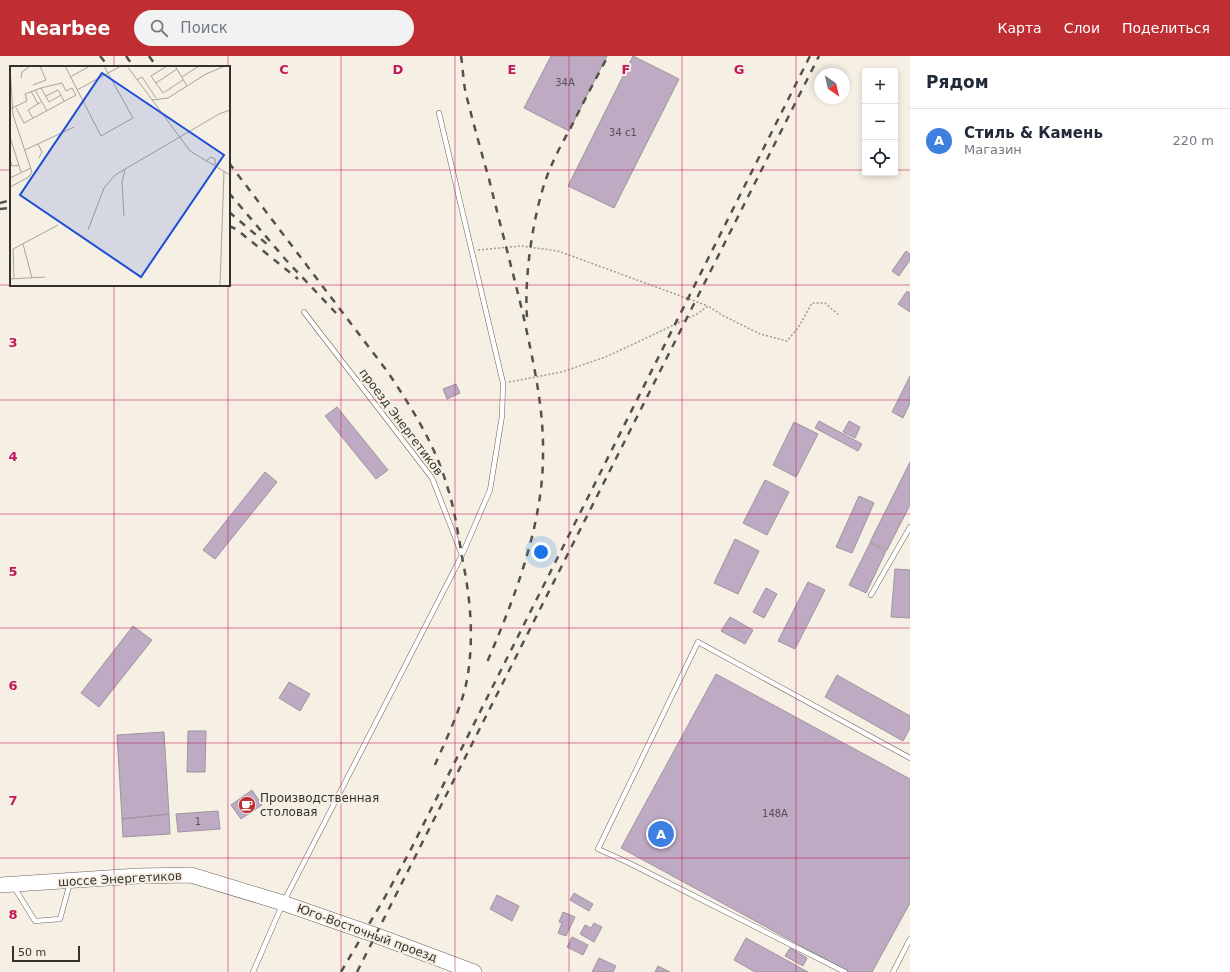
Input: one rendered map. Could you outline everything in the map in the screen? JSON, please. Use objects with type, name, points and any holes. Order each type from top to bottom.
[{"type":"main road","name":"шоссе Энергетиков","points":[[6,885],[151,875],[191,875],[283,903]]},
{"type":"main road","name":"Юго-Восточный проезд","points":[[283,903],[474,972]]},
{"type":"lane","points":[[253,972],[283,903],[462,555],[490,490],[502,416],[503,383],[440,113]]},
{"type":"lane","name":"проезд Энергетиков","points":[[304,312],[432,478],[462,555]]},
{"type":"lane","points":[[871,595],[910,526]]},
{"type":"lane","points":[[845,972],[629,863],[598,849],[698,642],[910,758]]},
{"type":"lane","points":[[6,885],[35,921],[60,918],[71,881]]},
{"type":"lane","points":[[893,972],[910,939]]},
{"type":"path","points":[[472,251],[521,246],[558,251],[708,306],[722,315],[760,334],[787,341],[798,328],[812,303],[825,303],[840,316]]},
{"type":"path","points":[[503,383],[562,372],[608,356],[697,314],[708,306]]},
{"type":"building","points":[[551,56],[607,56],[569,131],[524,108]]},
{"type":"building","points":[[633,56],[679,79],[614,208],[568,186]]},
{"type":"building","points":[[906,251],[910,254],[910,260],[899,276],[892,271]]},
{"type":"building","points":[[907,291],[910,293],[910,312],[898,304]]},
{"type":"building","points":[[910,376],[910,403],[903,418],[892,412]]},
{"type":"building","points":[[456,384],[460,393],[447,399],[443,389]]},
{"type":"building","points":[[337,407],[388,470],[376,479],[325,416]]},
{"type":"building","points":[[819,421],[862,444],[858,451],[815,428]]},
{"type":"building","points":[[849,421],[860,427],[855,438],[843,432]]},
{"type":"building","points":[[794,422],[818,434],[796,477],[773,465]]},
{"type":"building","points":[[910,462],[910,505],[887,550],[870,542]]},
{"type":"building","points":[[265,472],[277,482],[215,559],[203,550]]},
{"type":"building","points":[[765,480],[789,492],[767,535],[743,523]]},
{"type":"building","points":[[859,496],[874,503],[852,553],[836,547]]},
{"type":"building","points":[[735,539],[759,551],[738,594],[714,583]]},
{"type":"building","points":[[870,543],[886,551],[866,593],[849,585]]},
{"type":"building","points":[[895,569],[910,570],[910,618],[891,617]]},
{"type":"building","points":[[808,582],[825,590],[795,649],[778,641]]},
{"type":"building","points":[[766,588],[777,594],[764,618],[753,612]]},
{"type":"building","points":[[730,617],[753,630],[745,644],[721,631]]},
{"type":"building","points":[[133,626],[152,640],[99,707],[81,693]]},
{"type":"building","points":[[716,674],[910,779],[910,903],[872,972],[849,972],[621,848]]},
{"type":"building","points":[[837,675],[910,716],[910,728],[903,741],[825,697]]},
{"type":"building","points":[[289,682],[310,694],[300,711],[279,698]]},
{"type":"building","points":[[188,731],[206,731],[205,772],[187,772]]},
{"type":"building","points":[[164,732],[169,814],[122,819],[117,735]]},
{"type":"building","name":"Производственная столовая","points":[[252,790],[262,805],[241,819],[231,805]]},
{"type":"building","points":[[218,811],[220,829],[178,832],[176,814]]},
{"type":"building","points":[[169,814],[170,834],[123,837],[122,819]]},
{"type":"building","points":[[574,893],[593,904],[589,911],[570,900]]},
{"type":"building","points":[[497,895],[519,906],[512,921],[490,909]]},
{"type":"building","points":[[563,912],[575,917],[566,936],[558,933],[562,923],[559,922]]},
{"type":"building","points":[[594,923],[602,927],[594,942],[580,934],[585,925],[591,928]]},
{"type":"building","points":[[572,937],[588,945],[583,955],[567,947]]},
{"type":"building","points":[[746,938],[808,972],[755,972],[734,960]]},
{"type":"building","points":[[790,948],[807,958],[803,966],[785,956]]},
{"type":"building","points":[[599,958],[616,966],[613,972],[592,972]]},
{"type":"building","points":[[658,966],[670,972],[655,972]]},
{"type":"railway","points":[[100,56],[108,66]]},
{"type":"railway","points":[[126,56],[133,66]]},
{"type":"railway","points":[[149,56],[156,66]]},
{"type":"railway","points":[[461,56],[466,94],[523,314],[540,402],[543,437],[542,482],[532,537],[516,590],[485,667]]},
{"type":"railway","points":[[527,317],[526,301],[530,247],[541,194],[548,173],[557,154],[608,56]]},
{"type":"railway","points":[[341,972],[410,851],[810,56]]},
{"type":"railway","points":[[357,972],[819,56]]},
{"type":"railway","points":[[230,164],[387,371],[422,428],[443,473],[454,514],[467,586],[471,644],[466,686],[454,721],[434,767]]},
{"type":"railway","points":[[230,194],[286,260],[336,313]]},
{"type":"railway","points":[[0,203],[10,200]]},
{"type":"railway","points":[[0,209],[10,208]]},
{"type":"railway","points":[[230,213],[268,245]]},
{"type":"railway","points":[[230,226],[236,229],[298,279]]},
{"type":"place","name":"Производственная столовая","points":[[247,805]]},
{"type":"place","name":"Стиль & Камень","points":[[661,834]]}]
